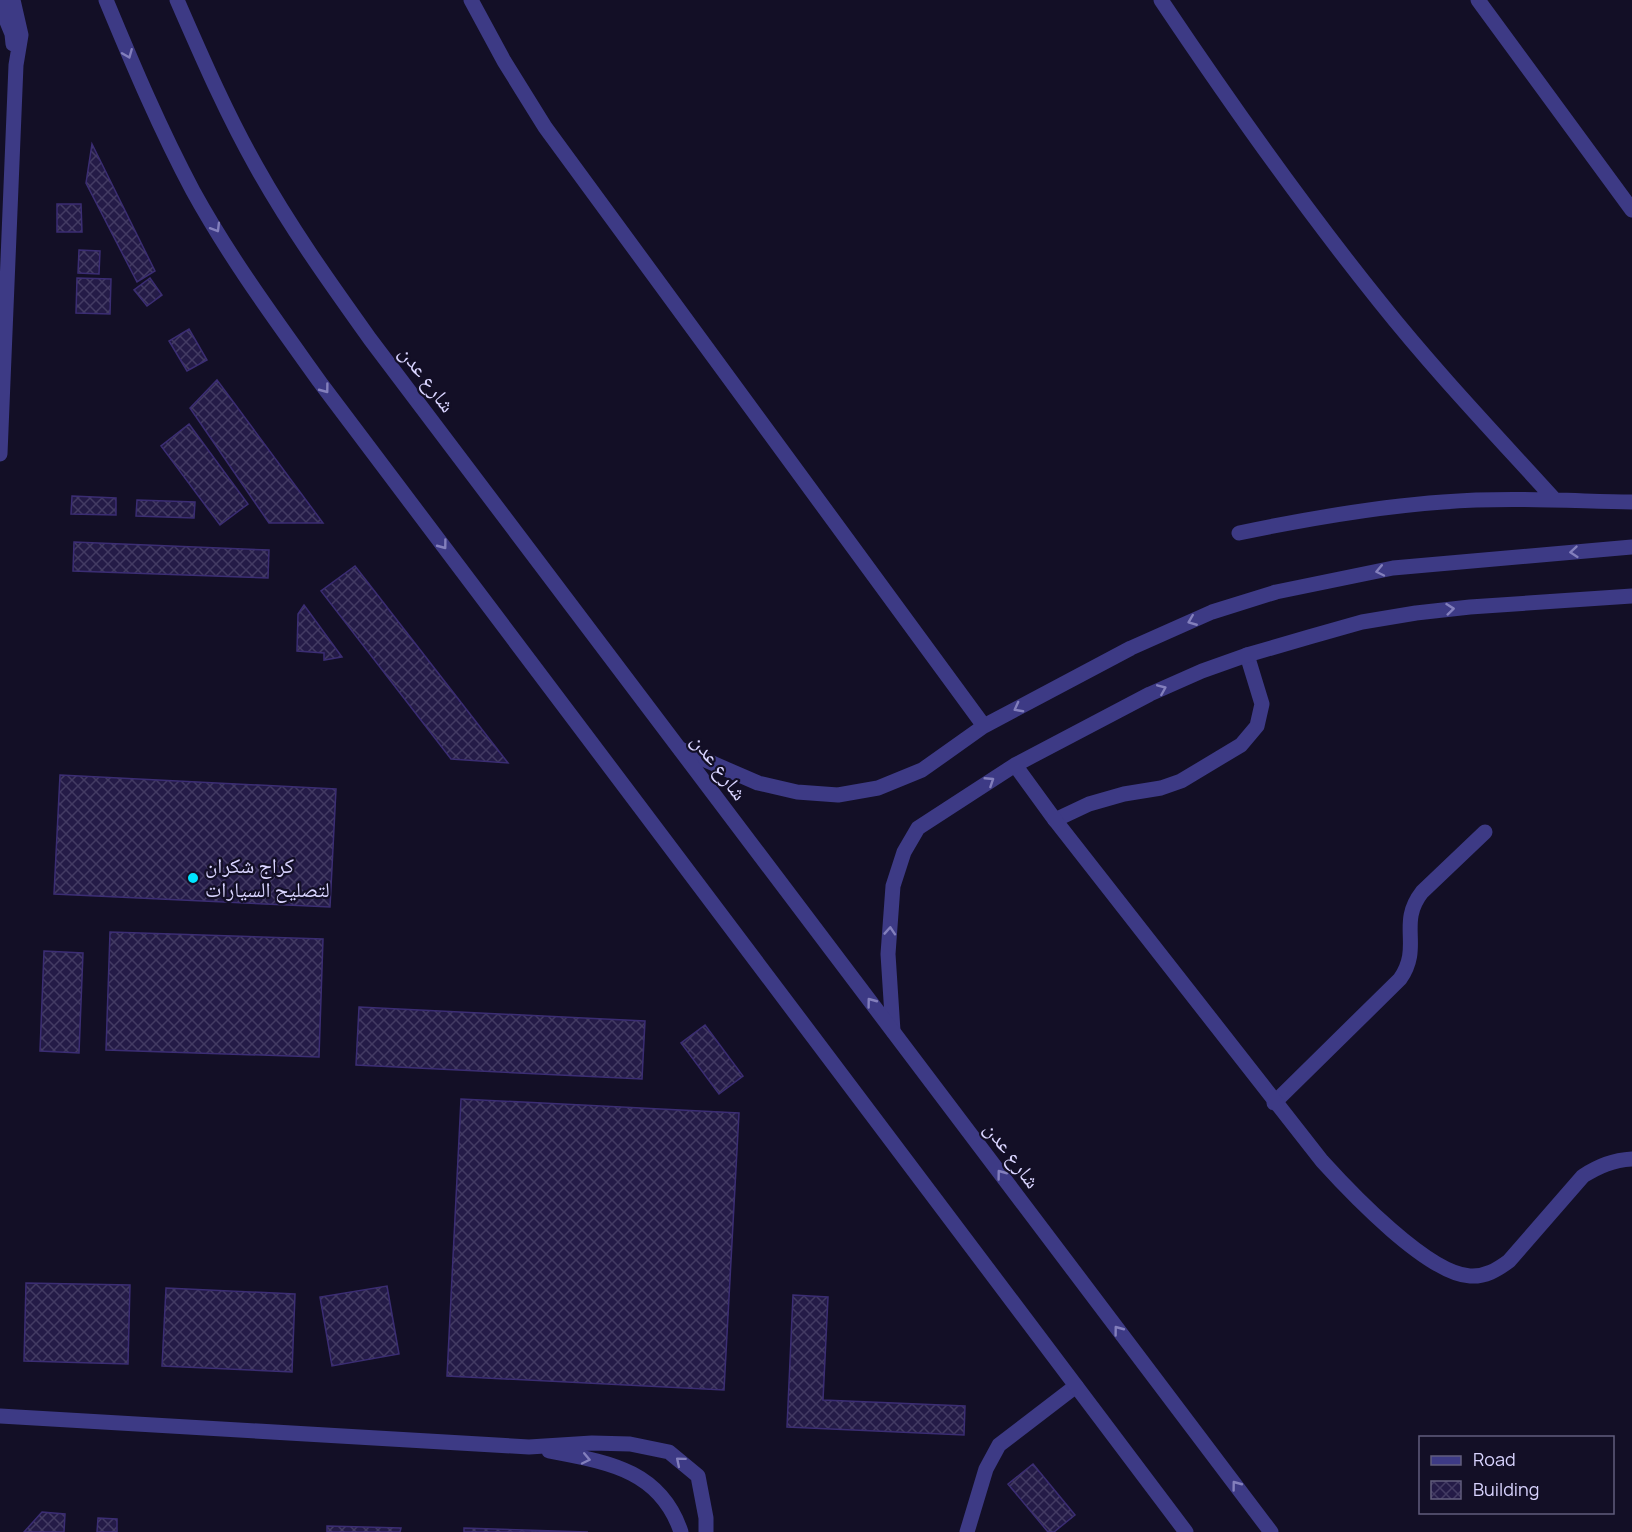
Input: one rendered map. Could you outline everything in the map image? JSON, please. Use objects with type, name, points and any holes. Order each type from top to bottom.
[{"type":"street","points":[[0,454],[16,65],[21,35],[13,0]]},
{"type":"street","points":[[106,0],[142,88],[194,192],[254,291],[1186,1532]]},
{"type":"street","name":"شارع عدن","points":[[177,0],[209,75],[256,166],[310,255],[370,339],[1271,1532]]},
{"type":"street","points":[[471,0],[504,61],[545,127],[984,726]]},
{"type":"street","points":[[1161,0],[1222,92],[1326,234],[1438,371],[1555,500]]},
{"type":"street","points":[[1478,0],[1632,210]]},
{"type":"street","points":[[0,5],[12,34],[16,65]]},
{"type":"street","points":[[1239,533],[1366,510],[1445,502],[1555,500],[1632,502]]},
{"type":"street","points":[[680,749],[758,783],[797,792],[838,795],[878,788],[922,770],[984,726],[1140,644],[1212,612],[1276,592],[1393,568],[1632,547]]},
{"type":"street","points":[[893,1031],[888,954],[893,886],[904,852],[918,828],[1015,765],[1150,694],[1248,655],[1362,622],[1470,607],[1632,596]]},
{"type":"street","points":[[1055,820],[1089,804],[1124,794],[1161,788],[1180,781],[1241,745],[1257,726],[1262,704],[1248,655]]},
{"type":"street","points":[[1015,765],[1055,820],[1322,1161],[1371,1212],[1402,1239],[1442,1267],[1456,1274],[1471,1276],[1485,1275],[1498,1269],[1509,1261],[1583,1176],[1613,1161],[1632,1159]]},
{"type":"street","points":[[1274,1102],[1400,980],[1411,958],[1410,917],[1415,900],[1485,832]]},
{"type":"street","points":[[967,1532],[986,1469],[999,1444],[1076,1386]]},
{"type":"street","points":[[0,1416],[529,1447],[592,1443],[630,1444],[669,1452],[698,1476],[706,1518],[706,1532]]},
{"type":"street","points":[[529,1447],[594,1460],[628,1470],[658,1492],[678,1523],[681,1532]]},
{"type":"building","points":[[92,144],[155,271],[137,282],[86,183]]},
{"type":"building","points":[[57,204],[81,204],[82,232],[57,232]]},
{"type":"building","points":[[79,250],[100,251],[99,274],[78,273]]},
{"type":"building","points":[[77,278],[111,279],[110,314],[76,313]]},
{"type":"building","points":[[150,278],[162,295],[147,306],[134,290]]},
{"type":"building","points":[[189,329],[207,360],[187,371],[169,341]]},
{"type":"building","points":[[217,380],[323,523],[269,523],[190,408]]},
{"type":"building","points":[[189,424],[248,504],[220,525],[161,446]]},
{"type":"building","points":[[72,496],[116,498],[116,515],[71,514]]},
{"type":"building","points":[[137,500],[195,502],[194,518],[136,516]]},
{"type":"building","points":[[74,542],[269,550],[268,578],[73,571]]},
{"type":"building","points":[[355,566],[508,763],[451,759],[321,591]]},
{"type":"building","points":[[304,605],[342,657],[324,660],[324,653],[297,651],[298,614]]},
{"type":"building","points":[[60,775],[336,789],[330,907],[54,894]]},
{"type":"building","points":[[110,932],[323,939],[319,1057],[106,1050]]},
{"type":"building","points":[[44,951],[83,953],[79,1053],[40,1051]]},
{"type":"building","points":[[359,1007],[645,1021],[642,1079],[356,1065]]},
{"type":"building","points":[[705,1025],[743,1076],[719,1094],[681,1043]]},
{"type":"building","points":[[461,1099],[739,1113],[724,1390],[447,1376]]},
{"type":"building","points":[[26,1283],[130,1285],[128,1364],[24,1361]]},
{"type":"building","points":[[387,1286],[399,1354],[332,1366],[320,1297]]},
{"type":"building","points":[[166,1288],[295,1294],[292,1372],[162,1366]]},
{"type":"building","points":[[793,1295],[828,1297],[823,1400],[965,1406],[964,1435],[787,1427]]},
{"type":"building","points":[[1033,1464],[1075,1515],[1054,1532],[1048,1532],[1008,1484]]},
{"type":"building","points":[[42,1512],[65,1514],[64,1532],[24,1532]]},
{"type":"building","points":[[98,1518],[117,1519],[117,1532],[97,1532]]},
{"type":"building","points":[[327,1526],[401,1528],[400,1532],[327,1532]]},
{"type":"building","points":[[464,1528],[588,1532],[464,1532]]},
{"type":"place","name":"كراج شكران لتصليح السيارات","points":[[193,878]]}]
